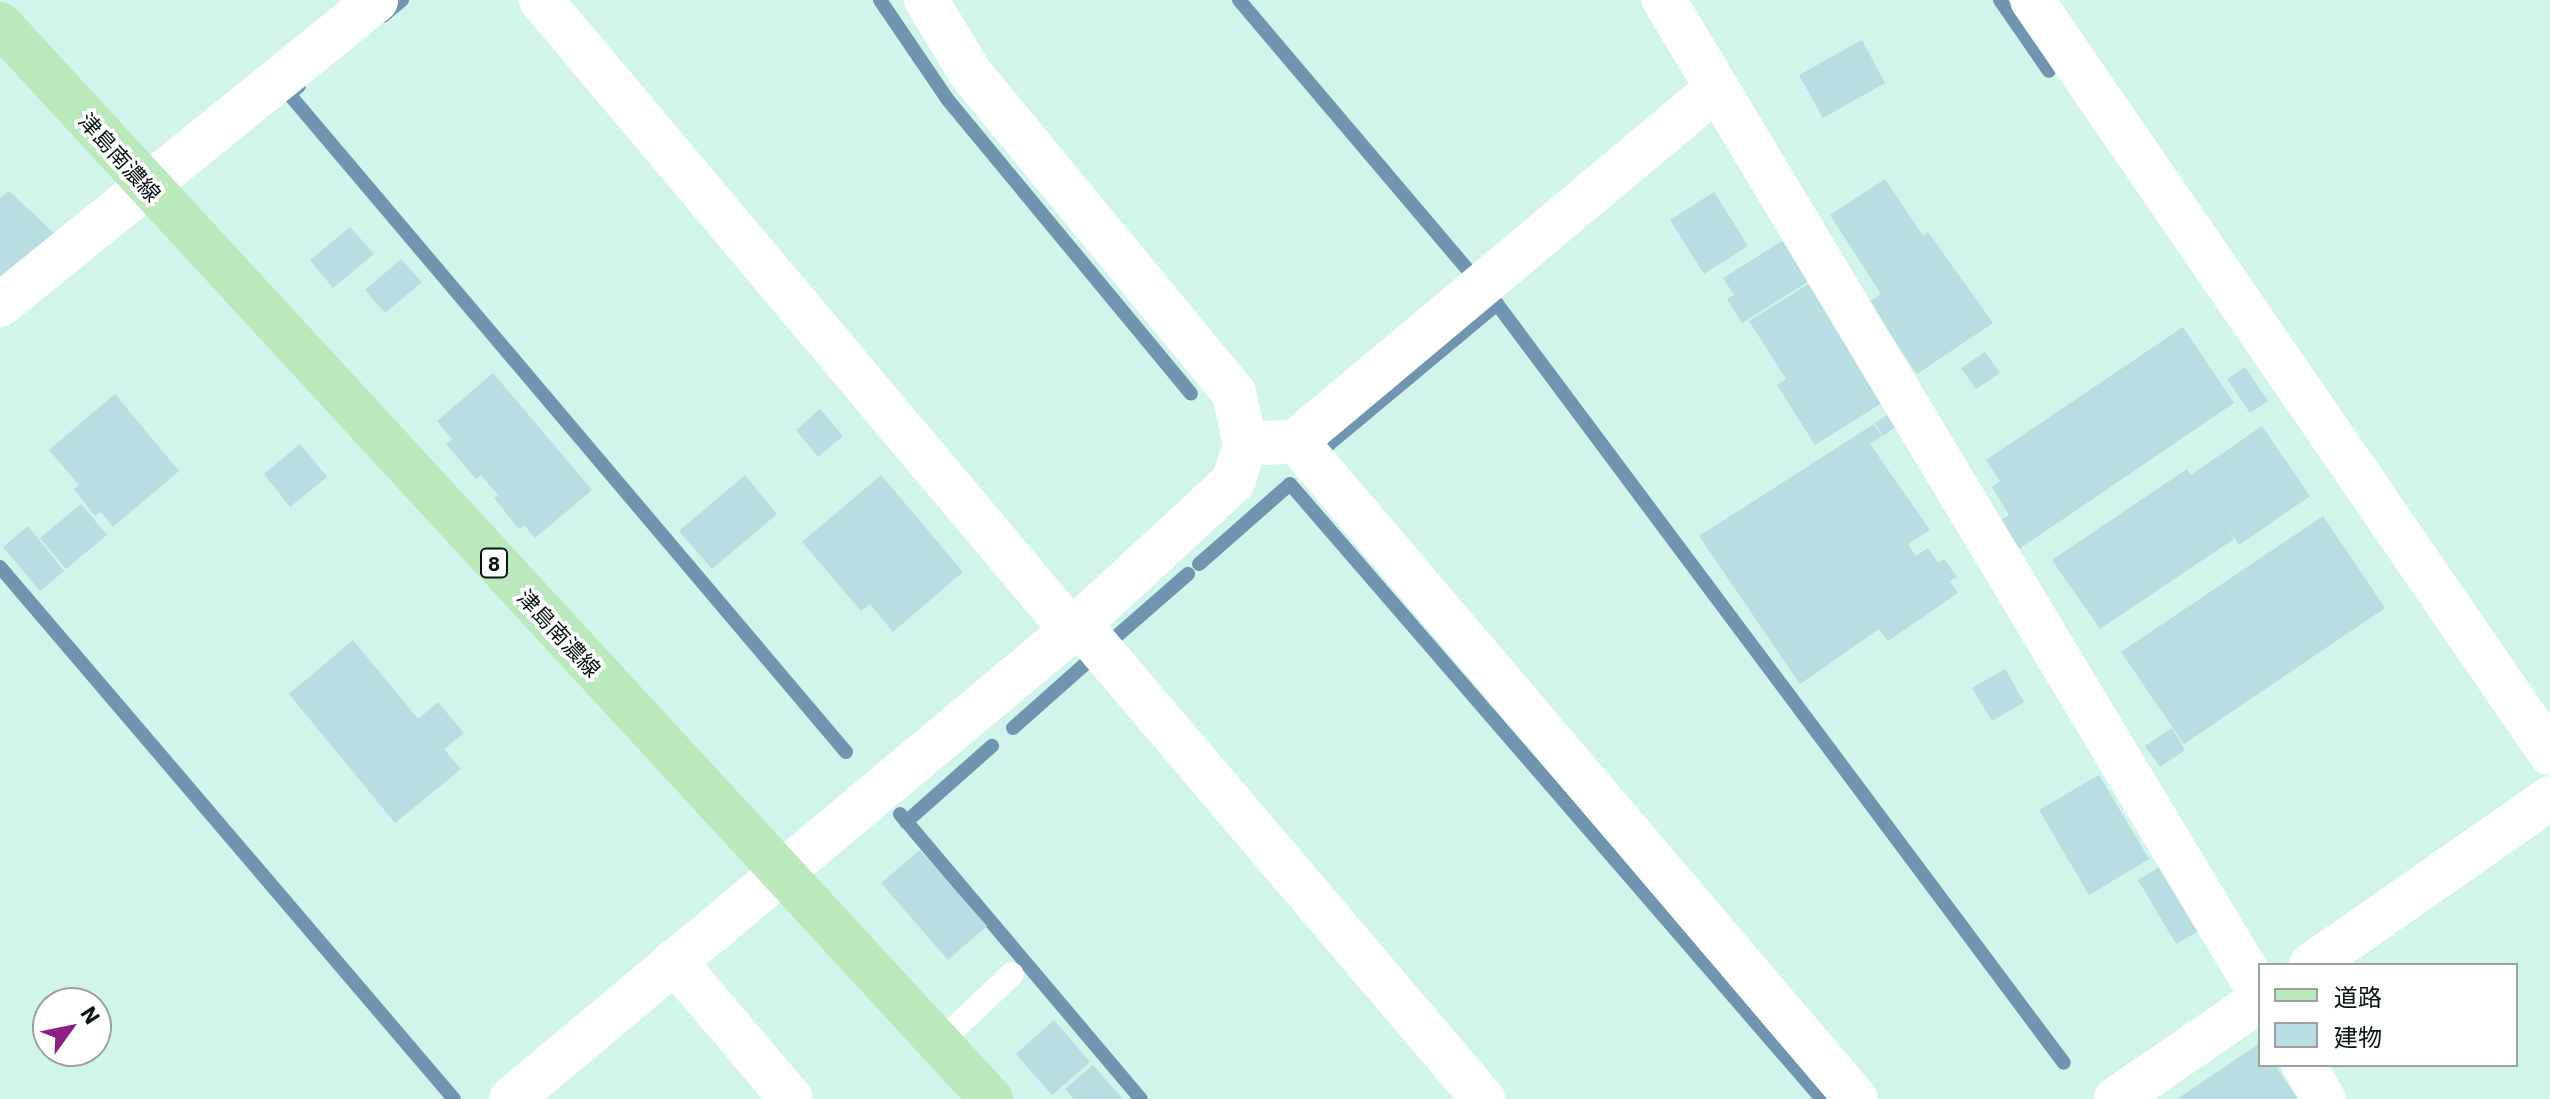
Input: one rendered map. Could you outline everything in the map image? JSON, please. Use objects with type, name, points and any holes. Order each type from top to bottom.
[{"type":"main road","name":"津島南濃線","points":[[0,24],[991,1099]]},
{"type":"street","points":[[0,305],[144,183],[376,0]]},
{"type":"street","points":[[541,0],[1075,627],[1483,1099]]},
{"type":"street","points":[[511,1099],[1075,627],[1216,504],[1233,482],[1245,445],[1234,393],[971,74],[926,0]]},
{"type":"street","points":[[1664,0],[2258,990]]},
{"type":"street","points":[[2032,0],[2550,753]]},
{"type":"street","points":[[1245,445],[1296,441],[1716,89]]},
{"type":"street","points":[[1296,441],[1856,1099]]},
{"type":"street","points":[[2314,963],[2550,798]]},
{"type":"street","points":[[674,961],[791,1099]]},
{"type":"street","points":[[2116,1099],[2258,1001]]},
{"type":"street","points":[[2305,1067],[2324,1099]]},
{"type":"lane","points":[[939,1043],[1012,974]]},
{"type":"building","points":[[1862,40],[1885,83],[1823,118],[1799,75]]},
{"type":"building","points":[[1885,179],[1923,236],[1928,232],[1993,323],[1917,374],[1869,302],[1881,294],[1830,215]]},
{"type":"building","points":[[9,191],[55,234],[0,280],[0,198]]},
{"type":"building","points":[[1714,192],[1748,246],[1704,274],[1670,220]]},
{"type":"building","points":[[350,227],[374,254],[333,288],[310,260]]},
{"type":"building","points":[[1784,240],[1809,281],[1742,323],[1727,299],[1734,295],[1723,278]]},
{"type":"building","points":[[401,259],[422,282],[385,313],[365,290]]},
{"type":"building","points":[[1810,283],[1885,401],[1815,445],[1777,385],[1786,379],[1749,321]]},
{"type":"building","points":[[2183,327],[2234,403],[2019,549],[1999,521],[2009,515],[1992,487],[2000,481],[1986,460]]},
{"type":"building","points":[[1985,352],[2000,373],[1976,389],[1961,368]]},
{"type":"building","points":[[2245,367],[2268,401],[2250,413],[2227,379]]},
{"type":"building","points":[[493,373],[592,490],[535,538],[524,525],[519,529],[494,498],[498,495],[481,475],[476,479],[446,444],[452,439],[437,421]]},
{"type":"building","points":[[115,394],[179,471],[113,527],[101,512],[95,516],[74,489],[79,485],[49,450]]},
{"type":"building","points":[[820,409],[843,436],[818,457],[796,430]]},
{"type":"building","points":[[1892,412],[1900,423],[1883,436],[1875,423]]},
{"type":"building","points":[[1874,424],[1882,436],[1870,444],[1930,530],[1908,544],[1916,556],[1928,548],[1938,563],[1944,559],[1957,577],[1950,581],[1958,593],[1888,641],[1879,629],[1800,684],[1699,536]]},
{"type":"building","points":[[2262,426],[2310,496],[2239,545],[2226,525],[2234,539],[2100,629],[2052,560],[2187,469],[2191,475]]},
{"type":"building","points":[[300,444],[327,477],[290,507],[264,474]]},
{"type":"building","points":[[745,475],[777,514],[712,569],[679,531]]},
{"type":"building","points":[[881,475],[963,572],[893,632],[870,604],[861,611],[802,542]]},
{"type":"building","points":[[81,504],[107,535],[66,569],[40,538]]},
{"type":"building","points":[[2323,516],[2385,608],[2184,744],[2121,652]]},
{"type":"building","points":[[28,526],[64,571],[40,591],[3,547]]},
{"type":"building","points":[[353,640],[418,719],[438,702],[464,733],[444,749],[461,769],[395,823],[289,694]]},
{"type":"building","points":[[2005,669],[2024,702],[1992,721],[1972,688]]},
{"type":"building","points":[[2172,728],[2185,750],[2160,767],[2145,746]]},
{"type":"building","points":[[2099,775],[2149,859],[2089,895],[2039,810]]},
{"type":"building","points":[[920,850],[987,926],[948,960],[881,883]]},
{"type":"building","points":[[2166,863],[2204,928],[2176,944],[2138,880]]},
{"type":"building","points":[[1054,1020],[1090,1062],[1052,1095],[1016,1054]]},
{"type":"building","points":[[2258,1044],[2258,1067],[2276,1067],[2298,1099],[2177,1099]]},
{"type":"building","points":[[1093,1065],[1123,1099],[1074,1099],[1065,1089]]},
{"type":"waterway","points":[[383,16],[402,0]]},
{"type":"waterway","points":[[880,0],[948,100],[1191,394]]},
{"type":"waterway","points":[[1239,0],[1470,272]]},
{"type":"waterway","points":[[2000,0],[2049,71]]},
{"type":"waterway","points":[[299,86],[289,94],[846,752]]},
{"type":"waterway","points":[[1329,444],[1497,304],[2064,1063]]},
{"type":"waterway","points":[[1199,564],[1290,484],[1822,1099]]},
{"type":"waterway","points":[[0,567],[454,1099]]},
{"type":"waterway","points":[[1118,635],[1188,574]]},
{"type":"waterway","points":[[1013,728],[1084,665]]},
{"type":"waterway","points":[[906,822],[992,746]]},
{"type":"waterway","points":[[900,814],[1141,1099]]}]
